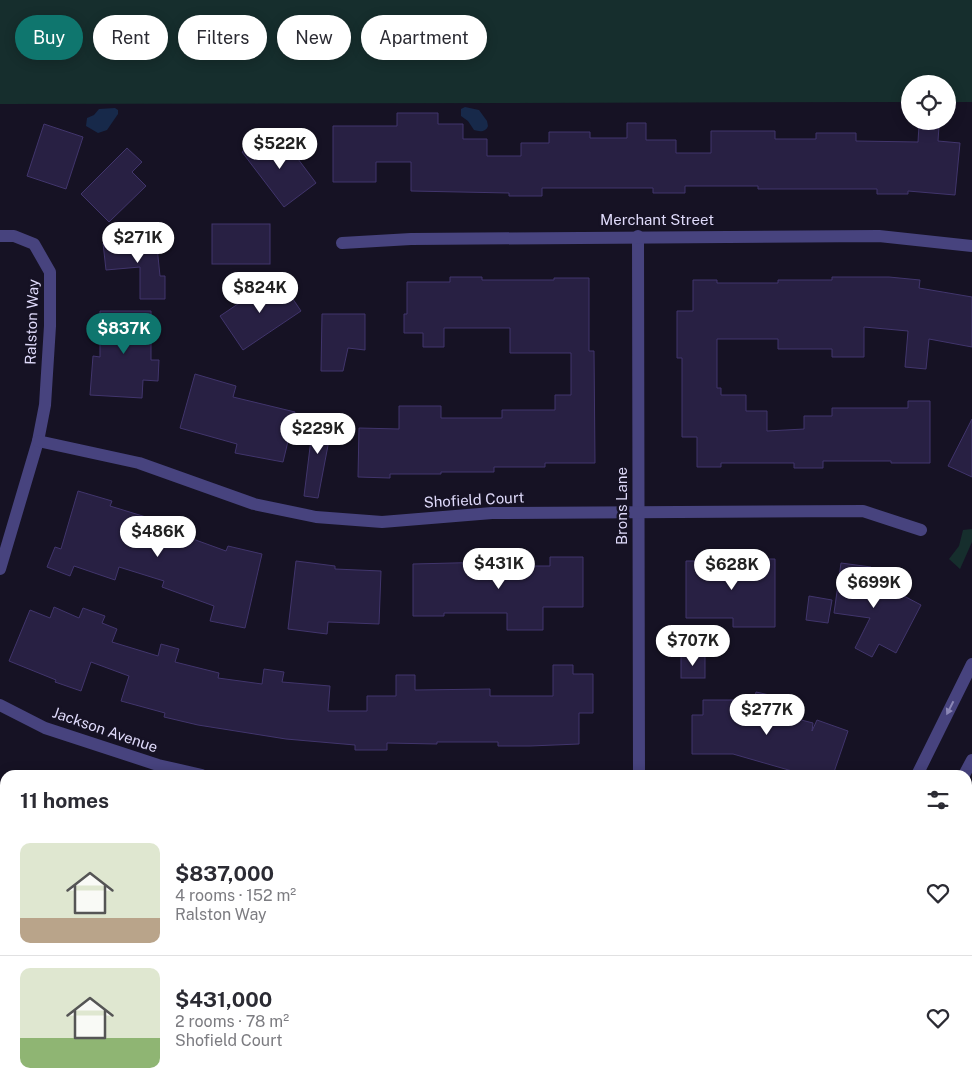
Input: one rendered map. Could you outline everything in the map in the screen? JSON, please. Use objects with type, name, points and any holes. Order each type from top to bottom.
[{"type":"street","name":"Ralston Way","points":[[0,236],[14,236],[34,244],[50,272],[50,326],[44,405],[38,440],[0,569]]},
{"type":"street","name":"Merchant Street","points":[[342,243],[411,239],[638,236],[879,236],[972,246]]},
{"type":"street","name":"Brons Lane","points":[[638,236],[639,770]]},
{"type":"street","name":"Shofield Court","points":[[38,440],[139,463],[254,504],[316,517],[382,522],[492,513],[863,511],[921,530]]},
{"type":"street","points":[[919,770],[972,664]]},
{"type":"street","name":"Jackson Avenue","points":[[0,705],[45,728],[158,765],[180,770]]},
{"type":"green space","points":[[0,0],[972,0],[972,102],[956,102],[956,75],[901,75],[901,102],[0,104]]},
{"type":"green space","points":[[972,529],[972,542],[960,569],[949,559],[959,546],[963,530]]},
{"type":"water","points":[[465,107],[479,110],[487,121],[488,126],[486,129],[481,131],[474,130],[468,121],[461,116],[461,109]]},
{"type":"water","points":[[115,108],[118,110],[118,114],[107,130],[98,133],[86,126],[87,118],[94,115],[99,109]]},
{"type":"building","points":[[397,113],[438,113],[438,124],[463,124],[463,139],[487,139],[487,156],[521,156],[521,143],[549,143],[549,132],[590,132],[590,138],[627,138],[627,123],[646,123],[646,140],[676,140],[676,153],[711,153],[711,131],[775,131],[775,139],[816,139],[816,133],[856,133],[856,141],[918,142],[919,130],[939,130],[938,141],[960,143],[955,195],[908,191],[908,194],[877,194],[877,189],[758,189],[758,186],[685,186],[685,193],[653,193],[653,188],[542,188],[542,196],[509,196],[509,193],[411,191],[411,162],[376,162],[376,182],[333,182],[333,126],[397,126]]},
{"type":"building","points":[[44,124],[83,137],[66,189],[27,176]]},
{"type":"building","points":[[280,135],[316,183],[284,207],[242,152],[257,141],[263,148]]},
{"type":"building","points":[[127,148],[142,162],[132,172],[146,186],[109,222],[81,194]]},
{"type":"building","points":[[212,224],[270,224],[270,264],[212,264]]},
{"type":"building","points":[[156,237],[160,276],[165,276],[165,299],[140,299],[140,267],[106,270],[103,243]]},
{"type":"building","points":[[278,277],[301,311],[243,350],[220,316]]},
{"type":"building","points":[[450,277],[482,277],[482,280],[589,278],[589,351],[594,351],[595,463],[545,463],[545,467],[494,467],[494,472],[390,474],[390,478],[358,477],[359,428],[399,429],[399,406],[441,406],[441,418],[502,418],[502,410],[555,410],[555,395],[571,395],[571,353],[510,353],[510,328],[444,328],[444,347],[423,347],[423,333],[404,333],[404,314],[407,314],[407,282],[450,282]]},
{"type":"building","points":[[832,277],[889,277],[920,280],[919,288],[972,297],[972,347],[929,339],[926,369],[905,367],[908,331],[864,327],[864,357],[832,357],[832,349],[778,349],[778,339],[717,339],[717,388],[721,388],[721,395],[746,395],[746,411],[767,411],[767,431],[804,429],[804,416],[832,416],[832,408],[908,408],[908,401],[930,401],[930,463],[823,461],[823,468],[794,468],[794,463],[721,463],[721,467],[697,467],[697,437],[682,437],[682,358],[677,358],[677,311],[693,311],[693,280],[717,280],[717,283],[778,283],[778,280],[832,280]]},
{"type":"building","points":[[100,311],[151,311],[151,360],[159,360],[158,381],[143,380],[142,398],[90,395],[93,356],[100,357]]},
{"type":"building","points":[[322,314],[365,314],[365,350],[348,348],[343,371],[321,371]]},
{"type":"building","points":[[195,374],[236,386],[233,397],[295,412],[283,462],[235,453],[237,444],[180,428]]},
{"type":"building","points":[[314,415],[333,419],[318,498],[304,496]]},
{"type":"building","points":[[972,419],[972,477],[948,466]]},
{"type":"building","points":[[78,491],[112,501],[110,506],[159,521],[157,526],[226,551],[228,546],[262,554],[245,628],[210,621],[214,606],[162,587],[164,581],[119,567],[115,580],[74,566],[70,576],[47,567],[55,547],[61,549]]},
{"type":"building","points":[[550,557],[583,557],[583,607],[543,607],[543,630],[507,630],[507,613],[444,613],[444,616],[413,616],[413,564],[493,562],[493,566],[550,566]]},
{"type":"building","points":[[733,559],[775,559],[775,627],[733,627],[733,618],[686,618],[686,561],[733,561]]},
{"type":"building","points":[[296,561],[335,566],[335,569],[381,571],[379,624],[328,622],[327,634],[288,629]]},
{"type":"building","points":[[841,563],[871,567],[870,578],[921,605],[896,653],[879,644],[872,657],[855,648],[870,618],[834,613]]},
{"type":"building","points":[[809,596],[832,600],[828,623],[806,620]]},
{"type":"building","points":[[54,607],[79,618],[83,608],[105,616],[102,623],[117,629],[112,642],[158,656],[161,644],[179,649],[175,662],[219,673],[218,678],[262,684],[264,669],[284,672],[282,682],[330,686],[328,711],[367,711],[367,696],[396,696],[396,675],[415,675],[415,690],[490,689],[490,696],[553,696],[553,665],[573,665],[573,674],[593,674],[593,713],[579,713],[579,744],[530,746],[498,746],[498,742],[387,743],[387,750],[355,750],[355,745],[286,739],[198,725],[164,717],[165,713],[121,701],[129,676],[91,662],[81,691],[55,682],[56,680],[9,661],[30,610],[50,618]]},
{"type":"building","points":[[681,656],[705,656],[705,678],[681,678]]},
{"type":"building","points":[[756,692],[774,696],[770,712],[813,723],[812,731],[817,720],[848,731],[835,770],[789,770],[733,754],[692,754],[692,715],[703,715],[703,700],[754,700]]}]
